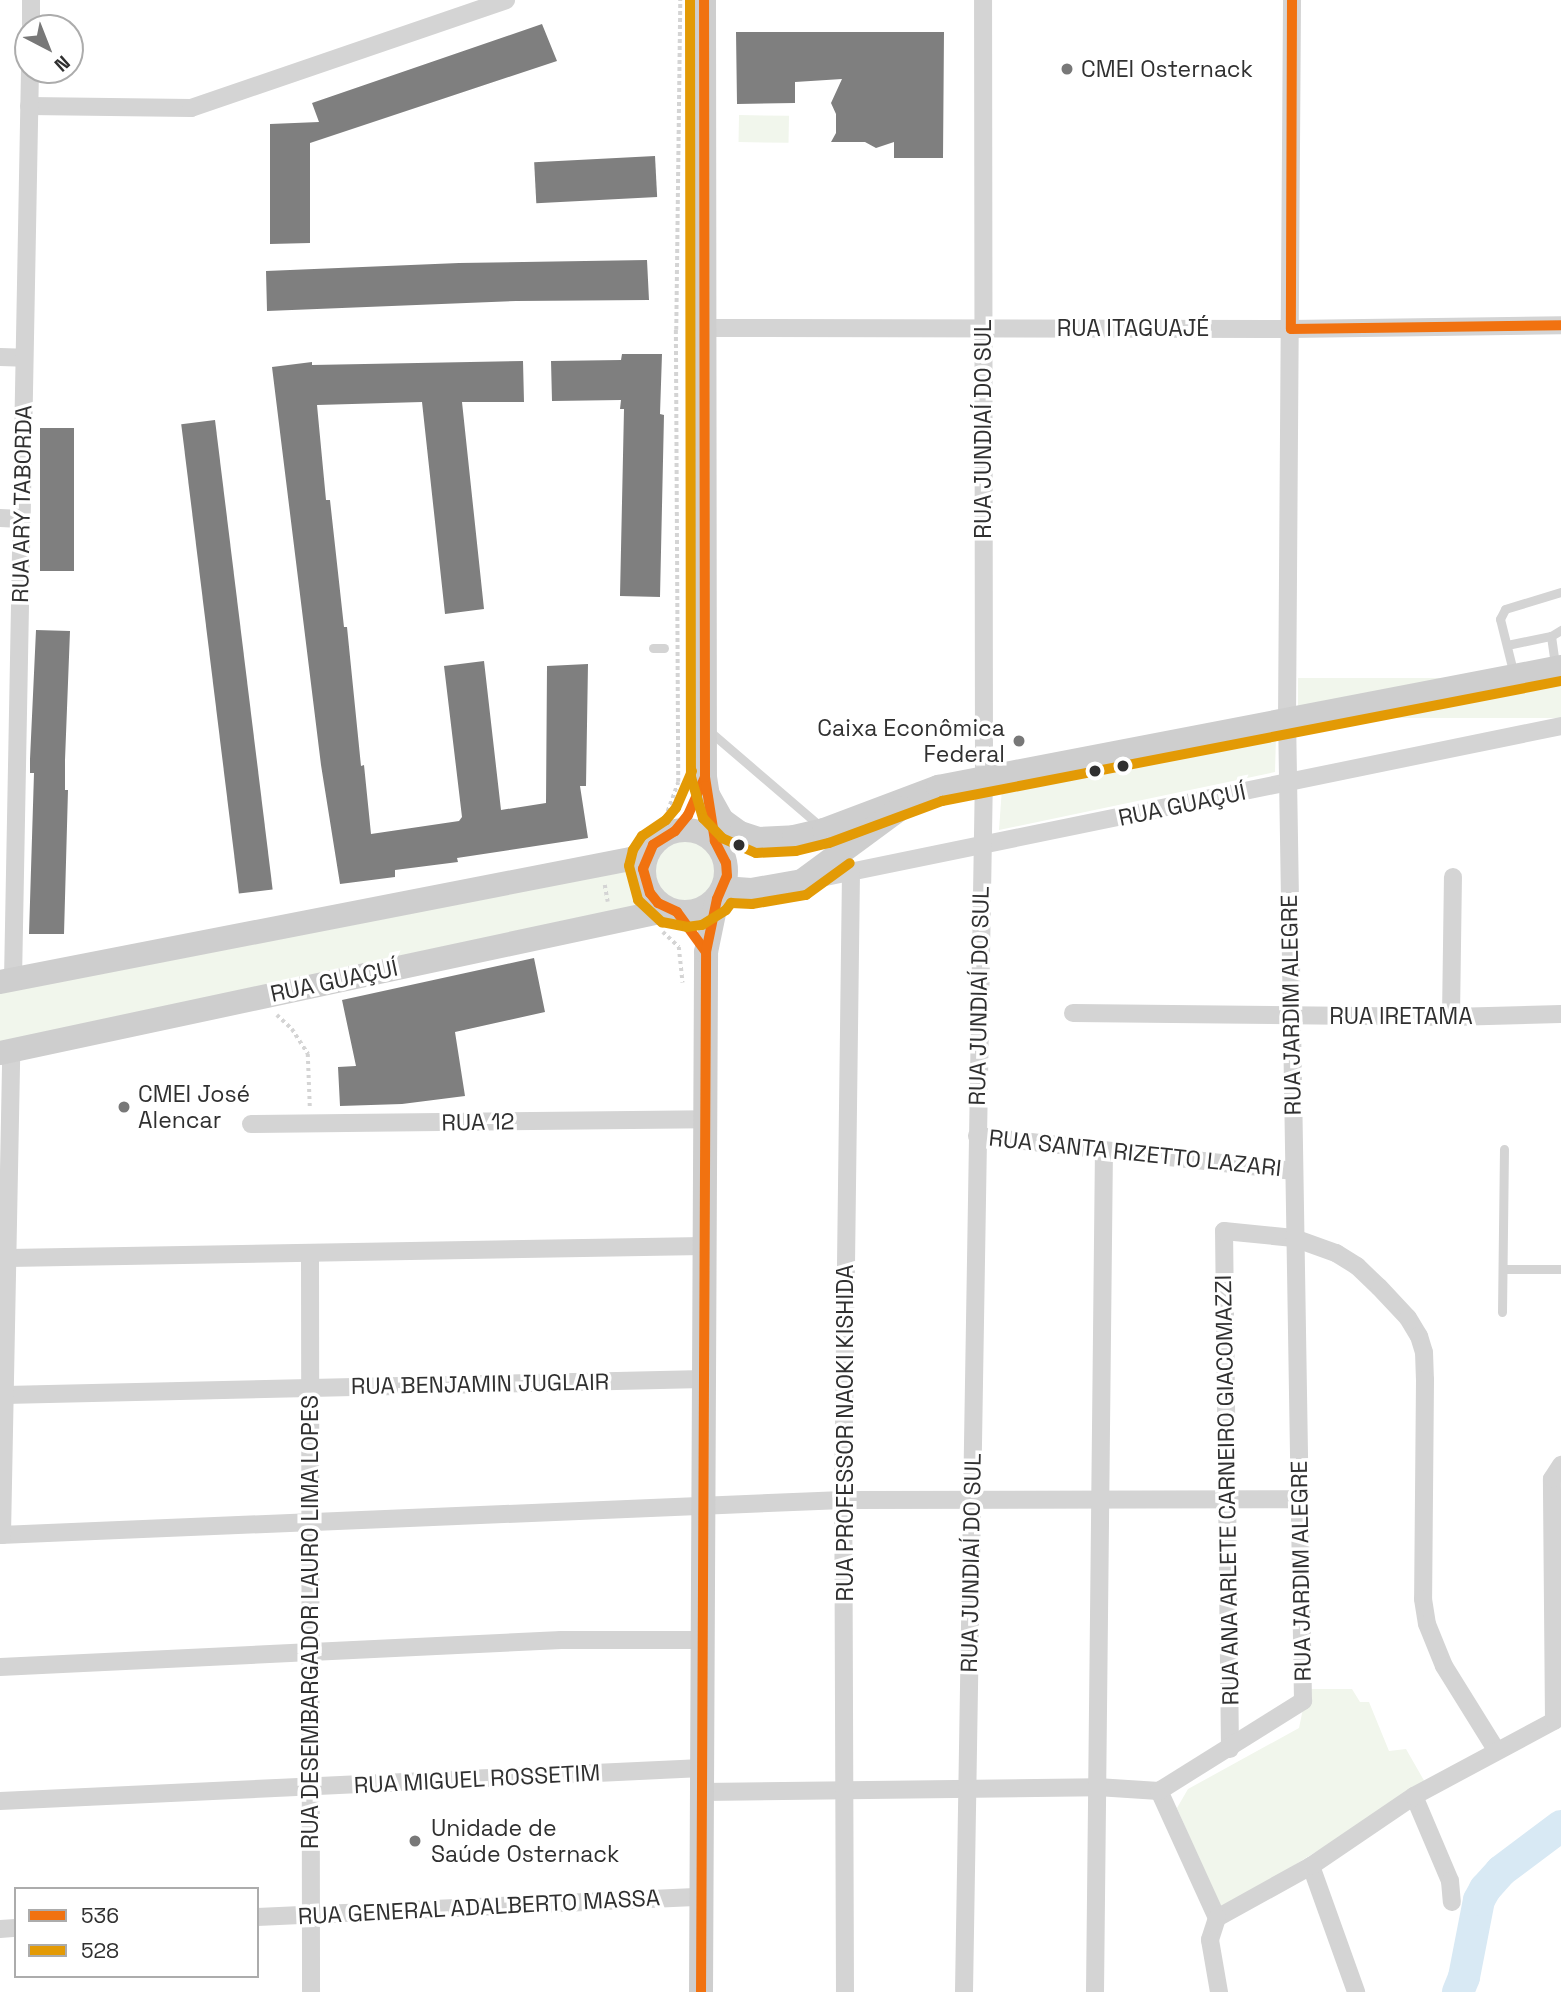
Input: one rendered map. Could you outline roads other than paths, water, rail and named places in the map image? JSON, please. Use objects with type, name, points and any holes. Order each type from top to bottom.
[{"type":"main road","points":[[701,1992],[706,952],[726,863],[718,846],[706,785],[704,0]]},
{"type":"main road","name":"RUA GUAÇUÍ","points":[[749,836],[769,839],[824,830],[926,790],[1558,667]]},
{"type":"main road","points":[[675,831],[706,785]]},
{"type":"main road","points":[[706,785],[722,820],[749,836]]},
{"type":"main road","name":"RUA GUAÇUÍ","points":[[720,893],[802,881],[926,790]]},
{"type":"main road","points":[[6,981],[644,848],[675,831],[689,830],[718,846],[749,836]]},
{"type":"main road","points":[[802,881],[826,856],[827,841],[824,830]]},
{"type":"main road","points":[[644,848],[643,869],[650,893],[673,911],[706,952]]},
{"type":"main road","points":[[673,911],[699,911],[720,893]]},
{"type":"main road","name":"RUA GUAÇUÍ","points":[[6,1052],[673,911]]},
{"type":"street","points":[[29,106],[191,108],[506,0]]},
{"type":"street","name":"RUA JUNDIAÍ DO SUL","points":[[964,1992],[984,778],[982,0]]},
{"type":"street","name":"RUA JARDIM ALEGRE","points":[[1159,1791],[1303,1701],[1287,720],[1292,0]]},
{"type":"street","name":"RUA ARY TABORDA","points":[[6,981],[21,519],[30,84]]},
{"type":"street","name":"RUA ITAGUAJÉ","points":[[704,328],[982,326],[1291,329],[1561,325]]},
{"type":"street","points":[[0,357],[24,358]]},
{"type":"street","points":[[0,519],[21,519]]},
{"type":"street","name":"RUA GUAÇUÍ","points":[[802,881],[1561,726]]},
{"type":"street","name":"RUA PROFESSOR NAOKI KISHIDA","points":[[845,1992],[843,1500],[851,873]]},
{"type":"street","points":[[1451,1017],[1453,877]]},
{"type":"street","name":"RUA IRETAMA","points":[[1073,1013],[1451,1017],[1561,1014]]},
{"type":"street","points":[[6,1052],[8,1258],[1,1535],[703,1508],[843,1500],[1301,1499]]},
{"type":"street","name":"RUA 12","points":[[251,1124],[705,1119]]},
{"type":"street","name":"RUA SANTA RIZETTO LAZARI","points":[[977,1136],[1294,1171]]},
{"type":"street","points":[[1095,1992],[1104,1152]]},
{"type":"street","name":"RUA ANA ARLETE CARNEIRO GIACOMAZZI","points":[[1230,1749],[1224,1231],[1294,1238]]},
{"type":"street","points":[[1294,1238],[1336,1253],[1357,1266],[1408,1318],[1419,1336],[1425,1366],[1423,1600],[1427,1624],[1450,1676],[1497,1751]]},
{"type":"street","points":[[8,1258],[704,1246]]},
{"type":"street","name":"RUA DESEMBARGADOR LAURO LIMA LOPES","points":[[310,1252],[311,1992]]},
{"type":"street","name":"RUA BENJAMIN JUGLAIR","points":[[5,1395],[704,1379]]},
{"type":"street","points":[[1217,1917],[1311,1866],[1414,1796],[1554,1721],[1552,1479],[1561,1465]]},
{"type":"street","points":[[0,1667],[561,1640],[702,1640]]},
{"type":"street","name":"RUA MIGUEL ROSSETIM","points":[[0,1801],[310,1787],[702,1780],[846,1790],[1097,1787],[1159,1791]]},
{"type":"street","points":[[1159,1791],[1217,1917],[1210,1940],[1219,1992]]},
{"type":"street","points":[[1414,1796],[1450,1881],[1452,1902]]},
{"type":"street","points":[[1311,1866],[1356,1992]]},
{"type":"street","name":"RUA GENERAL ADALBERTO MASSA","points":[[259,1917],[701,1898]]},
{"type":"lane","points":[[1514,676],[1500,619],[1505,609],[1561,592]]},
{"type":"lane","points":[[1507,645],[1551,636],[1561,630]]},
{"type":"lane","points":[[1551,636],[1558,667]]},
{"type":"lane","points":[[653,648],[664,648]]},
{"type":"lane","points":[[705,727],[824,830]]},
{"type":"lane","points":[[1502,1312],[1505,1269],[1504,1149]]},
{"type":"lane","points":[[1505,1269],[1561,1269]]},
{"type":"waterway","points":[[1458,1992],[1464,1977],[1479,1900],[1485,1889],[1501,1871],[1561,1826]]},
{"type":"place","name":"CMEI Osternack","points":[[1067,69]]},
{"type":"place","name":"Caixa Econômica Federal","points":[[1019,741]]},
{"type":"place","name":"CMEI José Alencar","points":[[124,1107]]},
{"type":"place","name":"Unidade de Saúde Osternack","points":[[415,1841]]}]
